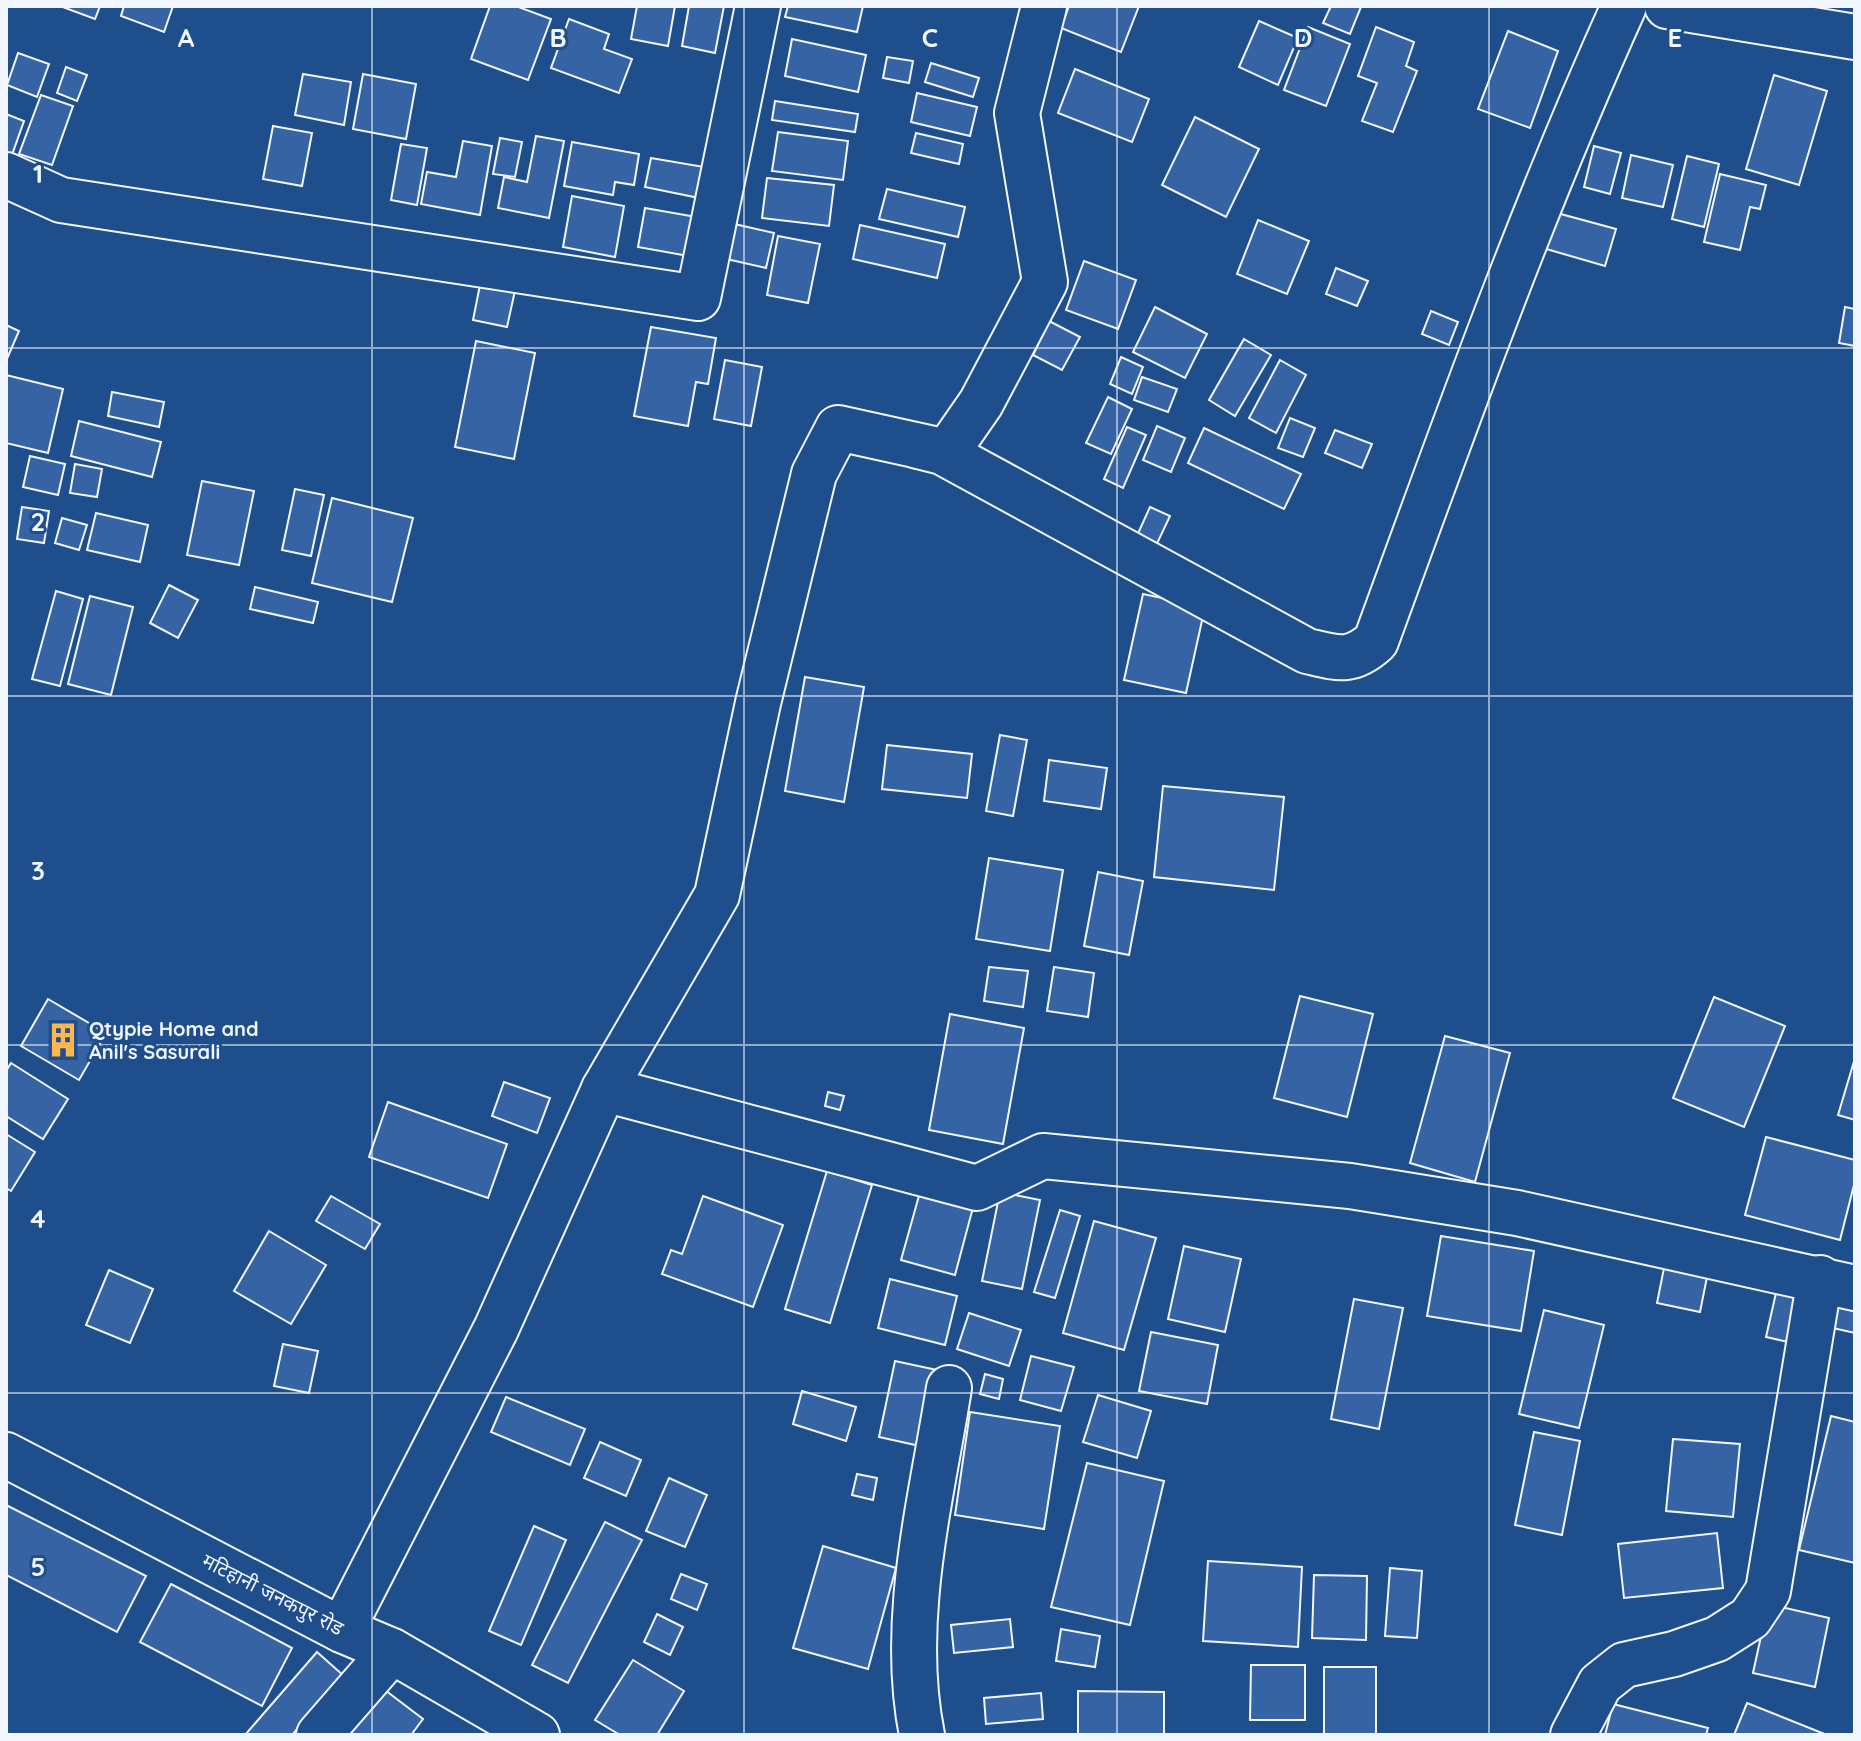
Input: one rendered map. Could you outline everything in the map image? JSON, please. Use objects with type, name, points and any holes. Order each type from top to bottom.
[{"type":"street","points":[[6,175],[61,200],[698,298],[758,6]]},
{"type":"street","points":[[838,428],[947,452],[981,403],[1045,282],[1017,113],[1044,6]]},
{"type":"street","points":[[838,428],[942,452],[1307,651],[1337,658],[1360,656],[1376,641],[1516,258],[1568,128],[1624,6]]},
{"type":"street","points":[[1667,6],[1855,37]]},
{"type":"street","points":[[342,1630],[496,1329],[604,1089],[717,895],[758,703],[814,474],[838,428]]},
{"type":"street","points":[[604,1089],[977,1188],[1043,1156],[1350,1186],[1517,1213],[1838,1283],[1768,1591],[1750,1618],[1717,1639],[1674,1654],[1624,1665],[1600,1684],[1573,1735]]},
{"type":"street","points":[[922,1735],[914,1695],[914,1627],[949,1388]]},
{"type":"street","name":"मटिहानी जनकपुर रोड","points":[[6,1455],[342,1630],[392,1651],[537,1735]]},
{"type":"street","points":[[319,1735],[392,1651]]},
{"type":"building","points":[[60,6],[100,6],[95,19]]},
{"type":"building","points":[[124,6],[173,6],[164,32],[121,16]]},
{"type":"building","points":[[490,6],[516,6],[551,19],[528,80],[471,59]]},
{"type":"building","points":[[637,6],[675,6],[668,46],[631,39]]},
{"type":"building","points":[[689,6],[724,6],[715,53],[682,46]]},
{"type":"building","points":[[788,6],[863,6],[857,32],[785,17]]},
{"type":"building","points":[[1069,6],[1139,6],[1121,52],[1061,28]]},
{"type":"building","points":[[1331,6],[1361,7],[1350,34],[1323,23]]},
{"type":"building","points":[[569,19],[609,34],[604,49],[632,59],[619,93],[551,68]]},
{"type":"building","points":[[1259,21],[1298,38],[1278,85],[1239,67]]},
{"type":"building","points":[[1308,27],[1350,44],[1326,106],[1284,90]]},
{"type":"building","points":[[1376,27],[1414,42],[1406,66],[1417,71],[1393,132],[1362,121],[1377,83],[1358,76]]},
{"type":"building","points":[[1508,31],[1558,51],[1530,128],[1478,109]]},
{"type":"building","points":[[792,39],[866,55],[858,92],[785,76]]},
{"type":"building","points":[[18,53],[49,64],[37,97],[7,85]]},
{"type":"building","points":[[887,57],[913,61],[909,83],[883,78]]},
{"type":"building","points":[[931,63],[979,78],[973,97],[925,82]]},
{"type":"building","points":[[66,67],[87,75],[77,101],[57,93]]},
{"type":"building","points":[[1075,69],[1149,99],[1132,142],[1058,113]]},
{"type":"building","points":[[303,74],[351,82],[344,125],[295,115]]},
{"type":"building","points":[[363,74],[416,84],[406,139],[353,129]]},
{"type":"building","points":[[1774,75],[1827,91],[1799,185],[1746,169]]},
{"type":"building","points":[[917,93],[977,107],[970,136],[911,122]]},
{"type":"building","points":[[41,95],[73,106],[52,165],[19,154]]},
{"type":"building","points":[[775,101],[858,114],[855,132],[772,120]]},
{"type":"building","points":[[6,114],[24,121],[8,166],[6,165]]},
{"type":"building","points":[[1195,117],[1259,149],[1226,217],[1162,185]]},
{"type":"building","points":[[273,126],[312,133],[302,186],[263,179]]},
{"type":"building","points":[[778,132],[848,141],[843,180],[772,171]]},
{"type":"building","points":[[916,133],[963,144],[959,164],[911,153]]},
{"type":"building","points":[[536,136],[564,141],[549,218],[498,208],[504,177],[527,182]]},
{"type":"building","points":[[500,138],[522,142],[515,177],[493,174]]},
{"type":"building","points":[[463,141],[492,146],[480,215],[421,204],[427,172],[456,177]]},
{"type":"building","points":[[572,142],[639,154],[634,185],[615,182],[613,195],[564,186]]},
{"type":"building","points":[[401,144],[427,148],[417,205],[391,200]]},
{"type":"building","points":[[1594,146],[1621,153],[1610,194],[1584,187]]},
{"type":"building","points":[[1631,155],[1673,165],[1663,207],[1622,198]]},
{"type":"building","points":[[1687,156],[1719,164],[1704,227],[1672,219]]},
{"type":"building","points":[[651,158],[710,168],[704,199],[645,187]]},
{"type":"building","points":[[1720,174],[1766,185],[1760,209],[1750,207],[1740,250],[1704,242]]},
{"type":"building","points":[[767,178],[834,185],[829,226],[762,218]]},
{"type":"building","points":[[887,189],[965,207],[958,237],[879,219]]},
{"type":"building","points":[[572,196],[624,206],[615,257],[563,247]]},
{"type":"building","points":[[645,208],[702,218],[694,257],[638,247]]},
{"type":"building","points":[[1546,210],[1616,229],[1605,266],[1536,246]]},
{"type":"building","points":[[1258,220],[1309,241],[1287,294],[1237,274]]},
{"type":"building","points":[[730,223],[774,233],[766,268],[722,258]]},
{"type":"building","points":[[860,225],[945,244],[937,278],[853,259]]},
{"type":"building","points":[[778,236],[820,244],[808,303],[767,295]]},
{"type":"building","points":[[1084,261],[1136,280],[1118,329],[1066,310]]},
{"type":"building","points":[[1336,268],[1368,281],[1357,306],[1326,294]]},
{"type":"building","points":[[483,270],[518,277],[507,327],[473,320]]},
{"type":"building","points":[[1155,307],[1207,334],[1185,378],[1133,352]]},
{"type":"building","points":[[1845,307],[1855,309],[1855,346],[1839,343]]},
{"type":"building","points":[[1431,311],[1458,322],[1449,345],[1422,334]]},
{"type":"building","points":[[1049,321],[1080,337],[1062,370],[1033,355]]},
{"type":"building","points":[[6,325],[19,331],[6,361]]},
{"type":"building","points":[[651,327],[716,338],[708,384],[696,382],[688,426],[634,416]]},
{"type":"building","points":[[1244,339],[1271,355],[1235,416],[1209,400]]},
{"type":"building","points":[[476,341],[535,353],[514,459],[455,447]]},
{"type":"building","points":[[1121,357],[1143,367],[1132,394],[1110,384]]},
{"type":"building","points":[[725,360],[762,367],[751,426],[714,419]]},
{"type":"building","points":[[1280,360],[1306,375],[1276,433],[1249,418]]},
{"type":"building","points":[[6,375],[63,389],[48,453],[6,443]]},
{"type":"building","points":[[1142,377],[1177,389],[1168,412],[1134,400]]},
{"type":"building","points":[[112,392],[164,402],[159,427],[108,416]]},
{"type":"building","points":[[1108,397],[1132,409],[1111,454],[1086,443]]},
{"type":"building","points":[[1290,418],[1315,428],[1303,457],[1278,448]]},
{"type":"building","points":[[79,421],[161,442],[152,477],[71,456]]},
{"type":"building","points":[[1157,426],[1185,438],[1171,472],[1143,460]]},
{"type":"building","points":[[1127,427],[1146,435],[1123,488],[1104,479]]},
{"type":"building","points":[[1204,428],[1301,474],[1284,509],[1188,463]]},
{"type":"building","points":[[1335,430],[1372,444],[1362,468],[1325,453]]},
{"type":"building","points":[[30,456],[65,464],[58,495],[23,487]]},
{"type":"building","points":[[75,464],[102,469],[97,497],[70,493]]},
{"type":"building","points":[[202,481],[254,491],[239,565],[187,555]]},
{"type":"building","points":[[295,489],[324,495],[311,556],[282,550]]},
{"type":"building","points":[[332,498],[413,518],[392,602],[312,583]]},
{"type":"building","points":[[22,507],[49,511],[44,543],[17,539]]},
{"type":"building","points":[[1150,507],[1170,516],[1154,550],[1135,540]]},
{"type":"building","points":[[96,513],[148,525],[140,562],[87,550]]},
{"type":"building","points":[[62,518],[87,525],[79,550],[55,543]]},
{"type":"building","points":[[169,585],[198,600],[178,638],[150,623]]},
{"type":"building","points":[[255,587],[318,602],[313,623],[250,609]]},
{"type":"building","points":[[56,591],[83,599],[60,686],[32,679]]},
{"type":"building","points":[[1143,594],[1205,607],[1186,693],[1124,680]]},
{"type":"building","points":[[90,596],[133,607],[111,695],[68,684]]},
{"type":"building","points":[[805,677],[864,687],[844,802],[785,791]]},
{"type":"building","points":[[1000,735],[1027,740],[1013,816],[986,811]]},
{"type":"building","points":[[887,745],[972,754],[967,798],[882,789]]},
{"type":"building","points":[[1049,760],[1107,768],[1101,809],[1044,801]]},
{"type":"building","points":[[1163,786],[1284,797],[1274,890],[1154,877]]},
{"type":"building","points":[[989,858],[1063,870],[1050,951],[976,939]]},
{"type":"building","points":[[1098,872],[1143,881],[1129,955],[1084,946]]},
{"type":"building","points":[[989,967],[1028,971],[1023,1007],[984,1001]]},
{"type":"building","points":[[1054,967],[1094,973],[1088,1017],[1047,1011]]},
{"type":"building","points":[[1300,996],[1373,1014],[1347,1117],[1274,1098]]},
{"type":"building","points":[[1714,997],[1785,1026],[1744,1127],[1673,1098]]},
{"type":"building","name":"Qtypie Home and Anil's Sasurali","points":[[48,999],[106,1033],[79,1080],[21,1046]]},
{"type":"building","points":[[950,1014],[1024,1028],[1003,1144],[929,1130]]},
{"type":"building","points":[[1445,1036],[1510,1053],[1475,1182],[1410,1163]]},
{"type":"building","points":[[1855,1058],[1855,1120],[1838,1115]]},
{"type":"building","points":[[11,1063],[68,1099],[43,1139],[6,1116],[6,1071]]},
{"type":"building","points":[[504,1082],[550,1098],[537,1133],[492,1116]]},
{"type":"building","points":[[828,1092],[844,1096],[840,1110],[825,1106]]},
{"type":"building","points":[[388,1102],[507,1144],[488,1198],[369,1157]]},
{"type":"building","points":[[6,1134],[35,1152],[11,1191],[6,1188]]},
{"type":"building","points":[[1766,1137],[1855,1160],[1855,1181],[1840,1240],[1745,1215]]},
{"type":"building","points":[[827,1171],[872,1185],[830,1323],[785,1309]]},
{"type":"building","points":[[922,1185],[975,1200],[955,1275],[901,1260]]},
{"type":"building","points":[[1000,1192],[1040,1200],[1022,1289],[982,1281]]},
{"type":"building","points":[[331,1196],[380,1224],[365,1249],[316,1221]]},
{"type":"building","points":[[703,1196],[783,1225],[753,1307],[662,1274],[671,1250],[682,1254]]},
{"type":"building","points":[[1060,1210],[1080,1216],[1055,1298],[1034,1292]]},
{"type":"building","points":[[1094,1221],[1156,1238],[1124,1350],[1063,1333]]},
{"type":"building","points":[[269,1231],[326,1265],[291,1324],[234,1291]]},
{"type":"building","points":[[1441,1236],[1534,1251],[1521,1331],[1427,1316]]},
{"type":"building","points":[[1184,1246],[1241,1259],[1225,1332],[1168,1319]]},
{"type":"building","points":[[1664,1268],[1707,1277],[1700,1312],[1657,1303]]},
{"type":"building","points":[[109,1270],[153,1289],[130,1343],[86,1325]]},
{"type":"building","points":[[890,1279],[957,1296],[945,1345],[878,1328]]},
{"type":"building","points":[[1776,1293],[1802,1299],[1793,1343],[1766,1337]]},
{"type":"building","points":[[1830,1298],[1855,1304],[1855,1333],[1824,1326]]},
{"type":"building","points":[[1354,1299],[1403,1308],[1379,1429],[1331,1419]]},
{"type":"building","points":[[1544,1310],[1604,1325],[1579,1428],[1519,1414]]},
{"type":"building","points":[[969,1313],[1021,1330],[1009,1366],[957,1349]]},
{"type":"building","points":[[1151,1332],[1218,1345],[1207,1404],[1139,1391]]},
{"type":"building","points":[[283,1344],[318,1351],[309,1393],[274,1386]]},
{"type":"building","points":[[1031,1356],[1074,1367],[1061,1411],[1020,1400]]},
{"type":"building","points":[[895,1361],[937,1370],[920,1446],[879,1437]]},
{"type":"building","points":[[985,1374],[1003,1379],[999,1399],[980,1394]]},
{"type":"building","points":[[802,1391],[856,1407],[846,1441],[793,1424]]},
{"type":"building","points":[[1098,1395],[1151,1411],[1137,1458],[1083,1442]]},
{"type":"building","points":[[506,1397],[585,1429],[570,1465],[491,1432]]},
{"type":"building","points":[[970,1412],[1060,1426],[1044,1529],[955,1515]]},
{"type":"building","points":[[1831,1416],[1855,1422],[1855,1563],[1799,1550]]},
{"type":"building","points":[[1534,1432],[1580,1441],[1562,1535],[1515,1525]]},
{"type":"building","points":[[1673,1439],[1740,1444],[1733,1517],[1666,1511]]},
{"type":"building","points":[[600,1442],[641,1460],[626,1496],[584,1478]]},
{"type":"building","points":[[1087,1463],[1164,1481],[1130,1625],[1051,1607]]},
{"type":"building","points":[[857,1474],[877,1478],[873,1500],[852,1495]]},
{"type":"building","points":[[669,1478],[707,1495],[685,1547],[646,1531]]},
{"type":"building","points":[[6,1505],[146,1576],[117,1632],[6,1575]]},
{"type":"building","points":[[605,1522],[642,1540],[568,1683],[532,1665]]},
{"type":"building","points":[[534,1526],[566,1540],[521,1645],[489,1631]]},
{"type":"building","points":[[1717,1533],[1723,1588],[1624,1598],[1618,1544]]},
{"type":"building","points":[[823,1546],[896,1568],[868,1669],[793,1648]]},
{"type":"building","points":[[1208,1561],[1302,1567],[1298,1647],[1203,1641]]},
{"type":"building","points":[[1390,1568],[1422,1571],[1417,1638],[1385,1636]]},
{"type":"building","points":[[681,1574],[707,1584],[697,1610],[671,1599]]},
{"type":"building","points":[[1314,1575],[1367,1576],[1366,1640],[1312,1638]]},
{"type":"building","points":[[171,1584],[292,1648],[262,1706],[140,1642]]},
{"type":"building","points":[[1768,1604],[1829,1618],[1815,1687],[1753,1673]]},
{"type":"building","points":[[657,1614],[683,1627],[670,1655],[644,1642]]},
{"type":"building","points":[[1010,1619],[1013,1647],[954,1653],[951,1625]]},
{"type":"building","points":[[1061,1629],[1100,1636],[1095,1667],[1056,1661]]},
{"type":"building","points":[[317,1652],[344,1676],[292,1735],[245,1735]]},
{"type":"building","points":[[633,1660],[684,1691],[657,1735],[620,1735],[595,1720]]},
{"type":"building","points":[[1251,1665],[1305,1665],[1305,1720],[1250,1720]]},
{"type":"building","points":[[1324,1667],[1376,1667],[1376,1735],[1324,1735]]},
{"type":"building","points":[[377,1684],[423,1719],[411,1735],[339,1735]]},
{"type":"building","points":[[1078,1691],[1164,1692],[1164,1735],[1078,1735]]},
{"type":"building","points":[[1041,1693],[1043,1719],[986,1724],[984,1698]]},
{"type":"building","points":[[1747,1703],[1827,1735],[1734,1735]]},
{"type":"building","points":[[1613,1704],[1708,1728],[1706,1735],[1605,1735]]},
{"type":"place","name":"Qtypie Home and Anil's Sasurali","points":[[63,1040]]}]
